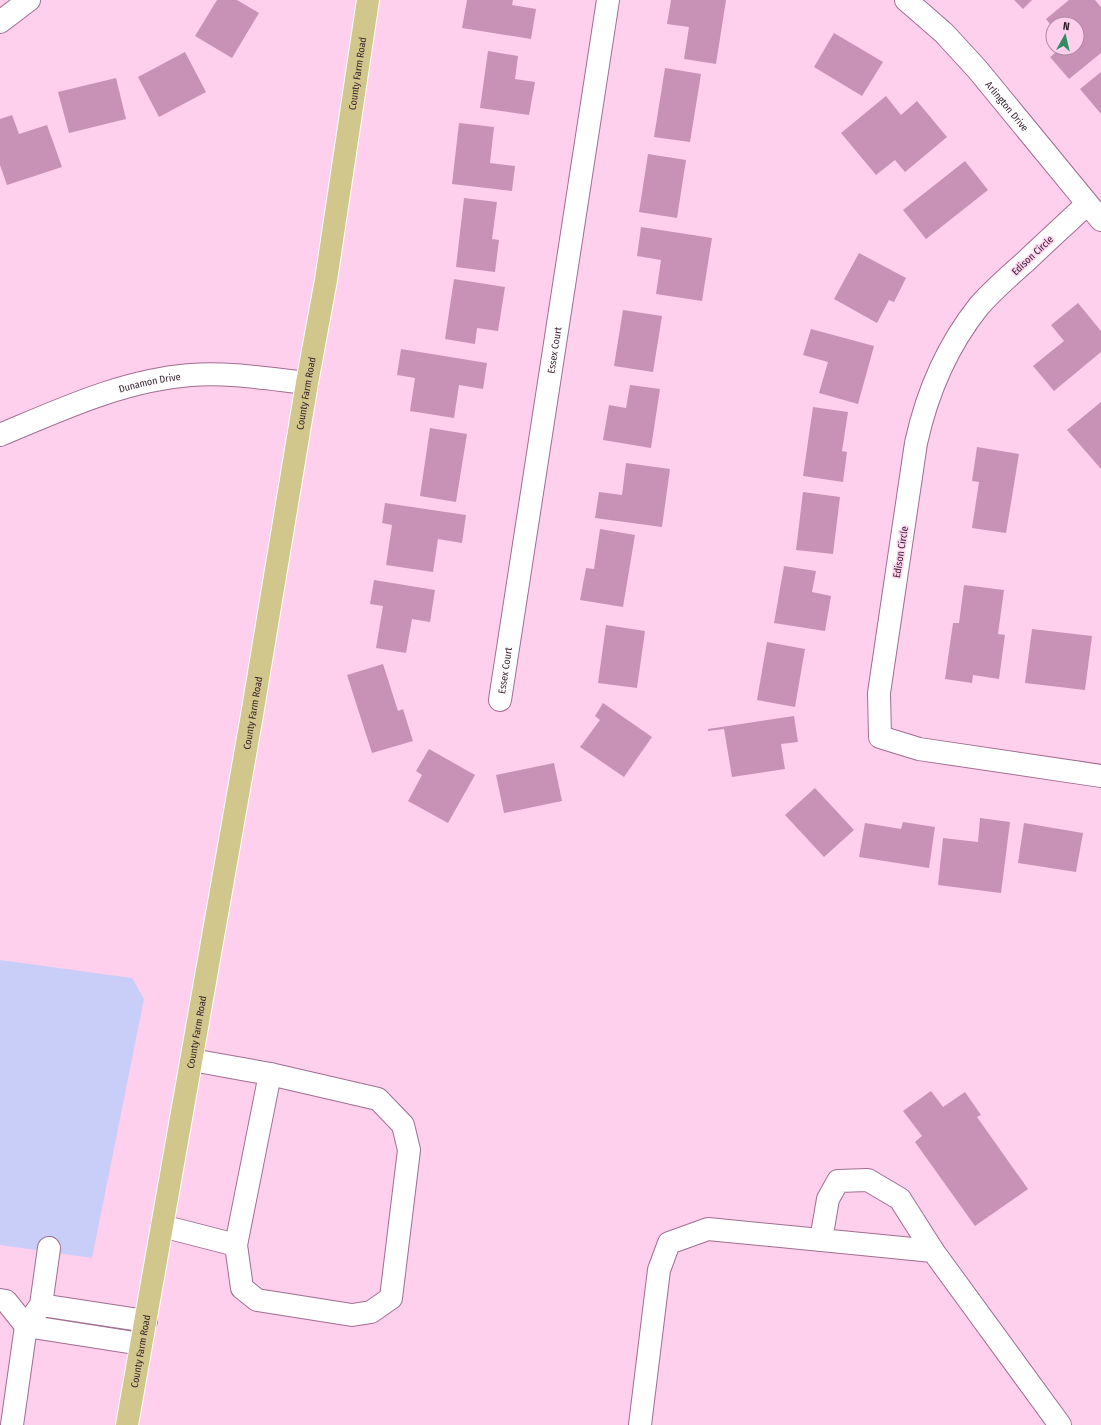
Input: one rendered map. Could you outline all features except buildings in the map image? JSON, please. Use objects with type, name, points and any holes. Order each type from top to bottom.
[{"type":"main road","name":"County Farm Road","points":[[128,1425],[251,723],[307,383],[326,280],[368,0]]},
{"type":"street","points":[[0,22],[29,0]]},
{"type":"street","name":"Essex Court","points":[[500,700],[608,0]]},
{"type":"street","name":"Arlington Drive","points":[[906,0],[944,33],[977,69],[1101,220]]},
{"type":"street","name":"Edison Circle","points":[[1088,204],[993,290],[957,338],[935,379],[921,421],[916,443],[879,693],[880,737],[919,749],[1101,776]]},
{"type":"street","name":"Dunamon Drive","points":[[0,435],[77,403],[123,387],[159,379],[192,375],[223,375],[307,383]]},
{"type":"street","points":[[192,1060],[270,1074],[378,1099],[402,1125],[409,1150],[391,1298],[371,1312],[352,1315],[257,1300],[242,1288],[236,1245],[270,1074]]},
{"type":"street","points":[[821,1240],[828,1200],[838,1181],[868,1180],[900,1199],[933,1251],[1060,1425]]},
{"type":"street","points":[[162,1226],[236,1245]]},
{"type":"street","points":[[640,1425],[659,1270],[669,1243],[708,1229],[933,1251]]},
{"type":"street","points":[[12,1425],[26,1326],[41,1305],[49,1248]]},
{"type":"street","points":[[0,1300],[6,1301],[26,1326],[141,1344]]},
{"type":"street","points":[[41,1305],[146,1321]]},
{"type":"shaded area","points":[[0,960],[132,978],[144,999],[92,1258],[0,1245]]}]
